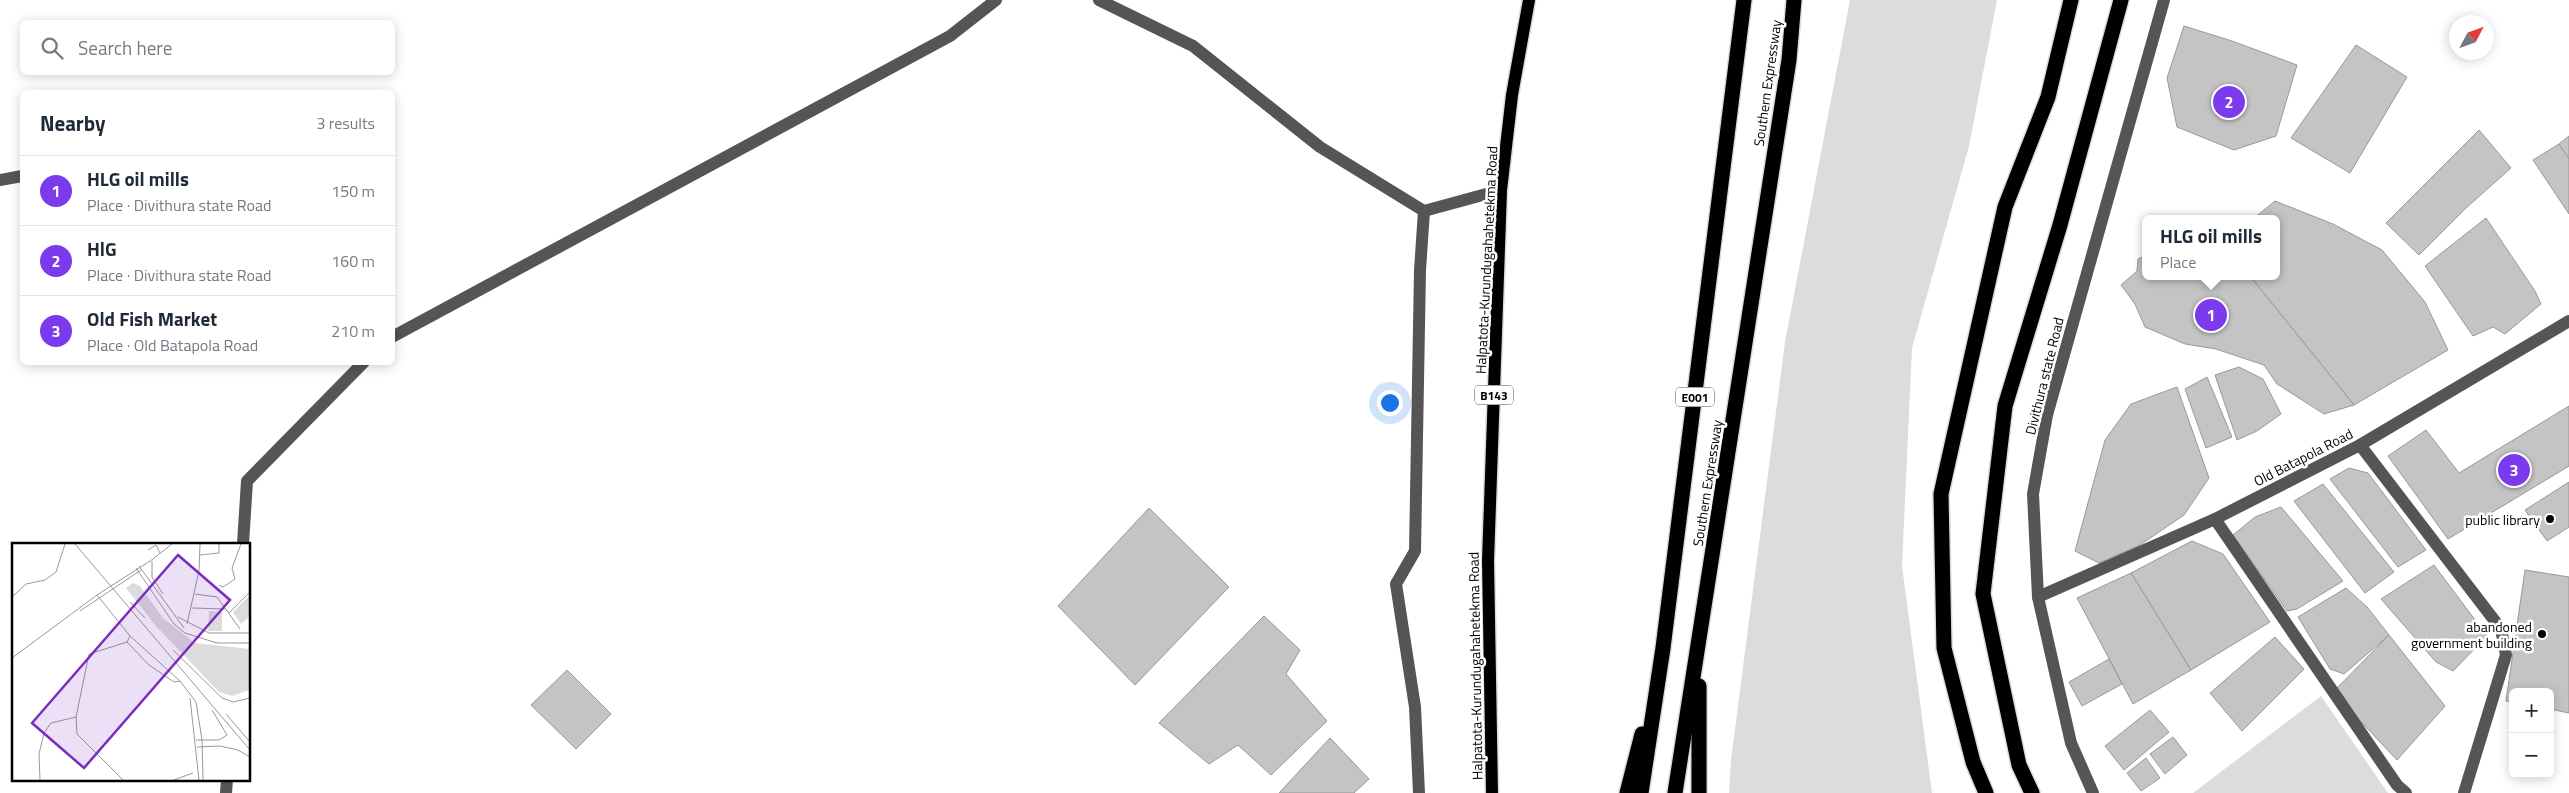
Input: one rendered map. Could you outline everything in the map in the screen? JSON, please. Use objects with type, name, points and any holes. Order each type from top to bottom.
[{"type":"highway","name":"Southern Expressway","points":[[1641,793],[1664,648],[1744,0]]},
{"type":"highway","name":"Southern Expressway","points":[[1675,793],[1789,60],[1794,0]]},
{"type":"highway","points":[[1986,793],[1974,762],[1944,648],[1941,494],[2005,207],[2048,97],[2071,0]]},
{"type":"highway","points":[[2032,793],[2019,765],[1982,594],[2005,406],[2060,225],[2121,0]]},
{"type":"highway","points":[[1699,793],[1700,632]]},
{"type":"highway","points":[[1627,793],[1664,648]]},
{"type":"main road","name":"Halpatota-Kurundugahahetekma Road","points":[[1492,793],[1488,562],[1501,190],[1512,94],[1529,0]]},
{"type":"street","points":[[395,335],[950,36],[996,0]]},
{"type":"street","points":[[1099,0],[1192,46],[1320,147],[1424,211],[1501,190]]},
{"type":"street","name":"Divithura state Road","points":[[2093,793],[2071,743],[2038,598],[2034,494],[2047,415],[2164,0]]},
{"type":"street","points":[[0,180],[20,176]]},
{"type":"street","points":[[1419,793],[1415,707],[1396,584],[1415,551],[1420,270],[1424,211]]},
{"type":"street","name":"Old Batapola Road","points":[[2038,598],[2214,519],[2360,445],[2569,321]]},
{"type":"street","points":[[243,543],[247,481],[361,365]]},
{"type":"street","points":[[2360,445],[2501,629],[2506,655],[2464,793]]},
{"type":"street","points":[[2214,519],[2397,785],[2406,793]]},
{"type":"street","points":[[226,793],[227,780]]},
{"type":"shaded area","points":[[1850,0],[1997,0],[1969,146],[1912,348],[1902,566],[1932,793],[1729,793],[1731,760],[1785,342]]},
{"type":"shaded area","points":[[2321,696],[2388,793],[2193,793]]},
{"type":"building","points":[[2184,26],[2297,65],[2276,136],[2234,150],[2177,127],[2167,78]]},
{"type":"building","points":[[2356,45],[2407,77],[2350,173],[2291,138]]},
{"type":"building","points":[[2479,130],[2511,168],[2466,208],[2419,255],[2386,223]]},
{"type":"building","points":[[2569,136],[2569,160],[2559,144]]},
{"type":"building","points":[[2559,144],[2569,159],[2569,214],[2533,160]]},
{"type":"building","points":[[2275,201],[2333,224],[2382,250],[2425,302],[2448,350],[2354,405],[2253,280],[2280,280],[2280,215],[2258,215]]},
{"type":"building","points":[[2486,218],[2535,291],[2541,304],[2505,334],[2493,327],[2473,336],[2425,266]]},
{"type":"building","points":[[2142,257],[2142,280],[2253,280],[2354,405],[2324,414],[2277,384],[2264,365],[2216,349],[2185,344],[2145,327],[2135,304],[2121,285],[2137,271],[2138,259]]},
{"type":"building","points":[[2239,367],[2263,379],[2281,414],[2257,431],[2237,440],[2215,375]]},
{"type":"building","points":[[2207,377],[2232,437],[2206,448],[2185,389]]},
{"type":"building","points":[[2177,387],[2209,478],[2184,515],[2140,545],[2099,563],[2075,551],[2105,440],[2131,404]]},
{"type":"building","points":[[2569,406],[2569,466],[2448,539],[2388,456],[2426,430],[2459,473]]},
{"type":"building","points":[[2349,468],[2368,473],[2426,550],[2398,567],[2330,479]]},
{"type":"building","name":"public library","points":[[2569,482],[2569,527],[2547,541],[2525,510]]},
{"type":"building","points":[[2323,484],[2394,572],[2365,593],[2294,501]]},
{"type":"building","points":[[2281,507],[2343,581],[2297,609],[2287,611],[2233,535],[2255,517]]},
{"type":"building","points":[[1149,508],[1229,587],[1135,685],[1058,606]]},
{"type":"building","points":[[2192,541],[2223,554],[2270,622],[2191,670],[2131,573]]},
{"type":"building","points":[[2434,565],[2487,636],[2453,671],[2436,662],[2381,599]]},
{"type":"building","name":"abandoned government building","points":[[2525,570],[2569,577],[2569,713],[2554,710],[2554,688],[2509,688],[2509,702],[2506,701]]},
{"type":"building","points":[[2131,573],[2191,670],[2133,704],[2077,598]]},
{"type":"building","points":[[2346,588],[2367,607],[2389,635],[2344,674],[2330,669],[2298,617]]},
{"type":"building","points":[[1264,616],[1300,650],[1286,674],[1327,721],[1271,775],[1238,745],[1209,764],[1159,723]]},
{"type":"building","points":[[2389,635],[2445,706],[2397,760],[2333,692]]},
{"type":"building","points":[[2275,637],[2304,669],[2242,731],[2210,693]]},
{"type":"building","points":[[2109,659],[2122,684],[2082,706],[2069,682]]},
{"type":"building","points":[[567,670],[611,714],[576,749],[531,705]]},
{"type":"building","points":[[2150,710],[2169,732],[2124,770],[2105,746]]},
{"type":"building","points":[[2173,737],[2187,755],[2165,774],[2150,754]]},
{"type":"building","points":[[1330,738],[1369,779],[1354,793],[1279,793]]},
{"type":"building","points":[[2146,758],[2160,778],[2141,791],[2127,773]]},
{"type":"place","name":"HlG","points":[[2229,102]]},
{"type":"place","name":"HLG oil mills","points":[[2211,315]]},
{"type":"place","name":"Old Fish Market","points":[[2514,470]]},
{"type":"place","name":"public library","points":[[2550,519]]},
{"type":"place","name":"abandoned government building","points":[[2542,634]]}]
